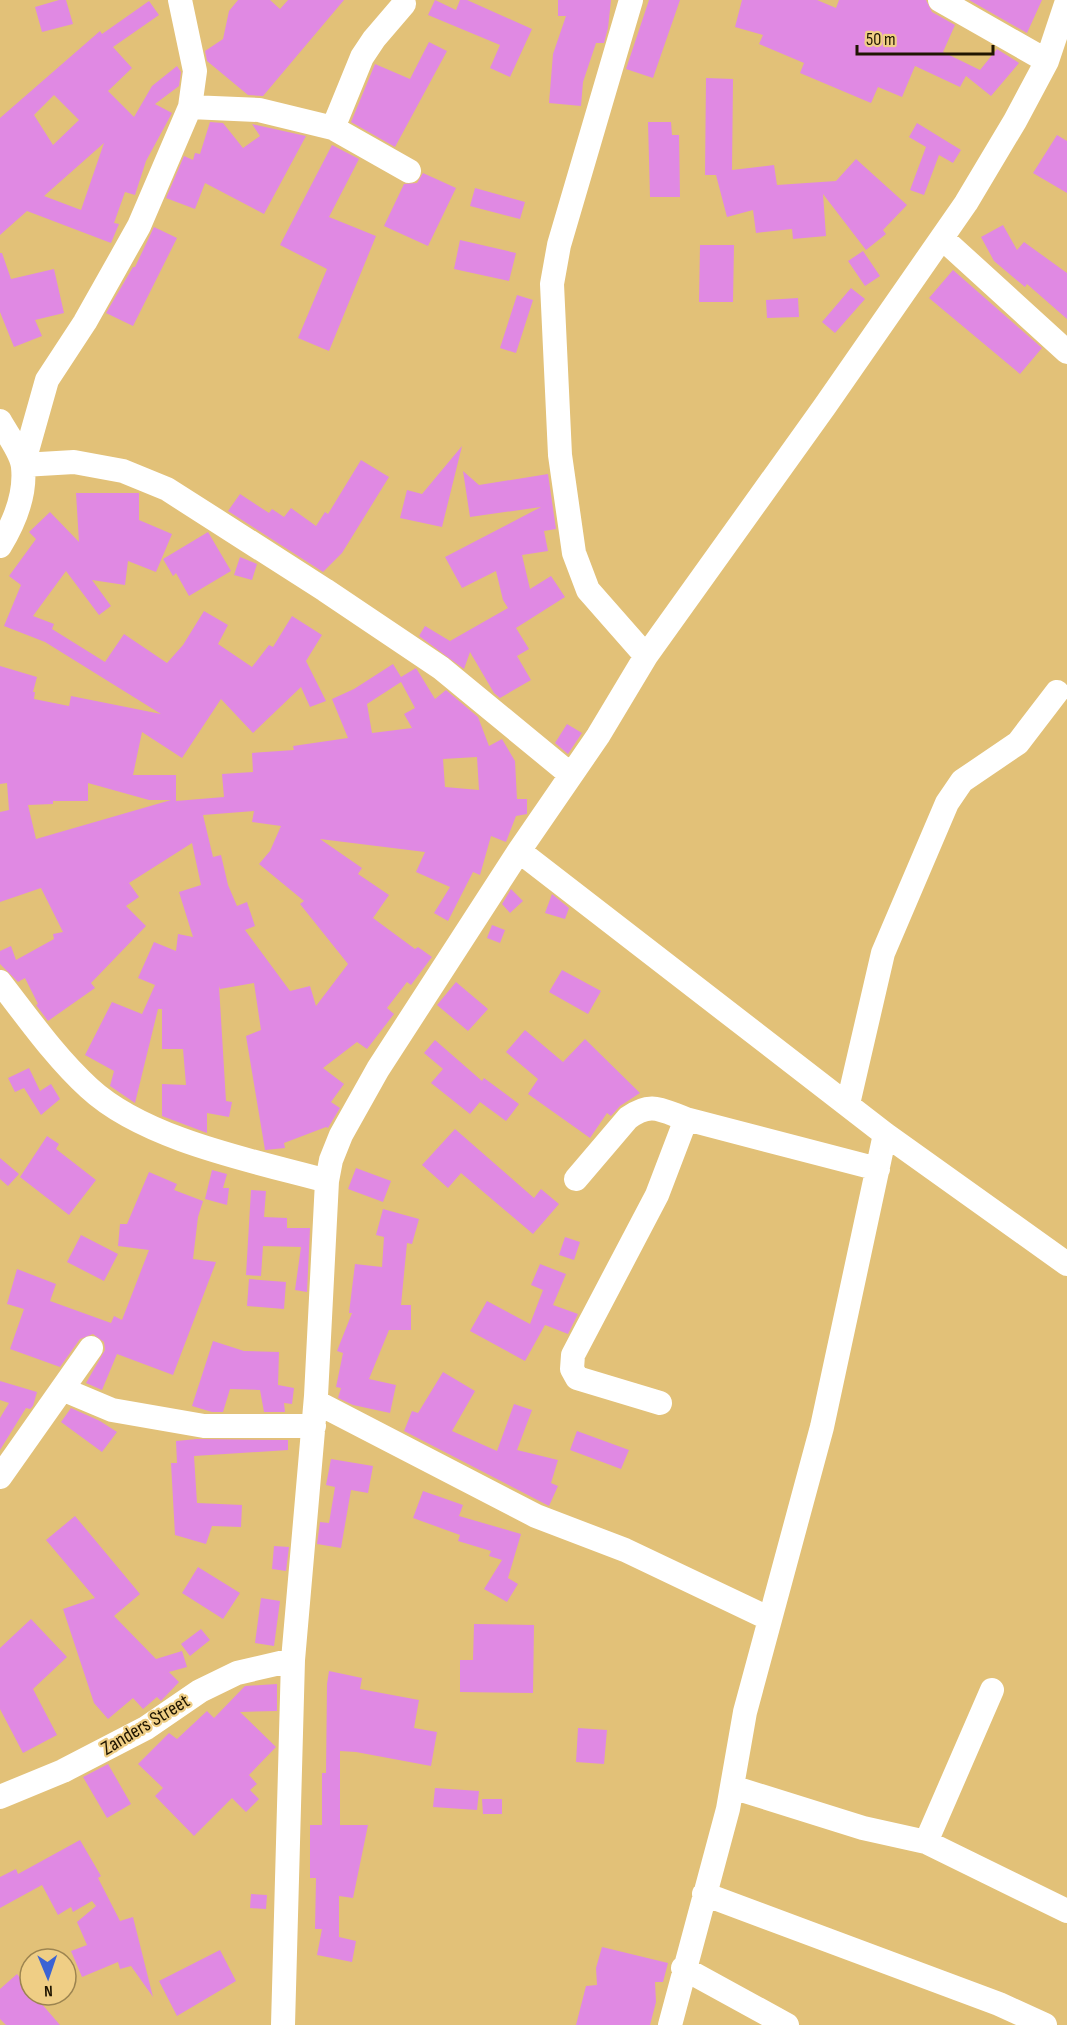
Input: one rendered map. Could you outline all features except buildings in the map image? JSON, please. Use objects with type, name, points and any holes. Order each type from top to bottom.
[{"type":"street","points":[[0,546],[14,523],[21,495],[23,465],[47,380],[85,322],[140,226],[190,107],[195,71],[180,0]]},
{"type":"street","points":[[631,0],[559,245],[552,284],[560,455],[574,553],[588,590],[646,656]]},
{"type":"street","points":[[940,0],[1047,61]]},
{"type":"street","points":[[333,128],[362,57],[404,4]]},
{"type":"street","points":[[283,2025],[293,1660],[316,1402],[327,1181],[331,1160],[341,1135],[378,1069],[571,775],[646,656],[942,238],[1015,121],[1047,61],[1066,8]]},
{"type":"street","points":[[190,107],[259,110],[333,128],[409,171]]},
{"type":"street","points":[[942,238],[1067,352]]},
{"type":"street","points":[[0,421],[23,465]]},
{"type":"street","points":[[23,465],[74,462],[123,471],[167,489],[325,590],[441,668],[571,775]]},
{"type":"street","points":[[848,1104],[883,953],[947,803],[962,781],[1018,743],[1057,692]]},
{"type":"street","points":[[519,851],[885,1134],[1067,1264]]},
{"type":"street","points":[[0,982],[38,1031],[89,1089],[126,1113],[164,1133],[327,1181]]},
{"type":"street","points":[[576,1179],[628,1118],[638,1110],[650,1106],[686,1119],[878,1169]]},
{"type":"street","points":[[660,1403],[577,1378],[572,1369],[573,1355],[657,1195],[686,1119]]},
{"type":"street","points":[[670,2025],[732,1787],[745,1712],[822,1427],[885,1134]]},
{"type":"street","points":[[0,1477],[91,1348]]},
{"type":"street","points":[[62,1389],[112,1410],[204,1426],[314,1426]]},
{"type":"street","points":[[316,1402],[536,1516],[625,1550],[770,1619]]},
{"type":"street","name":"Zanders Street","points":[[0,1797],[63,1771],[146,1728],[200,1691],[237,1672],[293,1660]]},
{"type":"street","points":[[926,1842],[992,1690]]},
{"type":"street","points":[[732,1787],[863,1828],[926,1842],[1067,1911]]},
{"type":"street","points":[[704,1894],[999,2004],[1045,2025]]},
{"type":"street","points":[[683,1968],[787,2025]]}]
